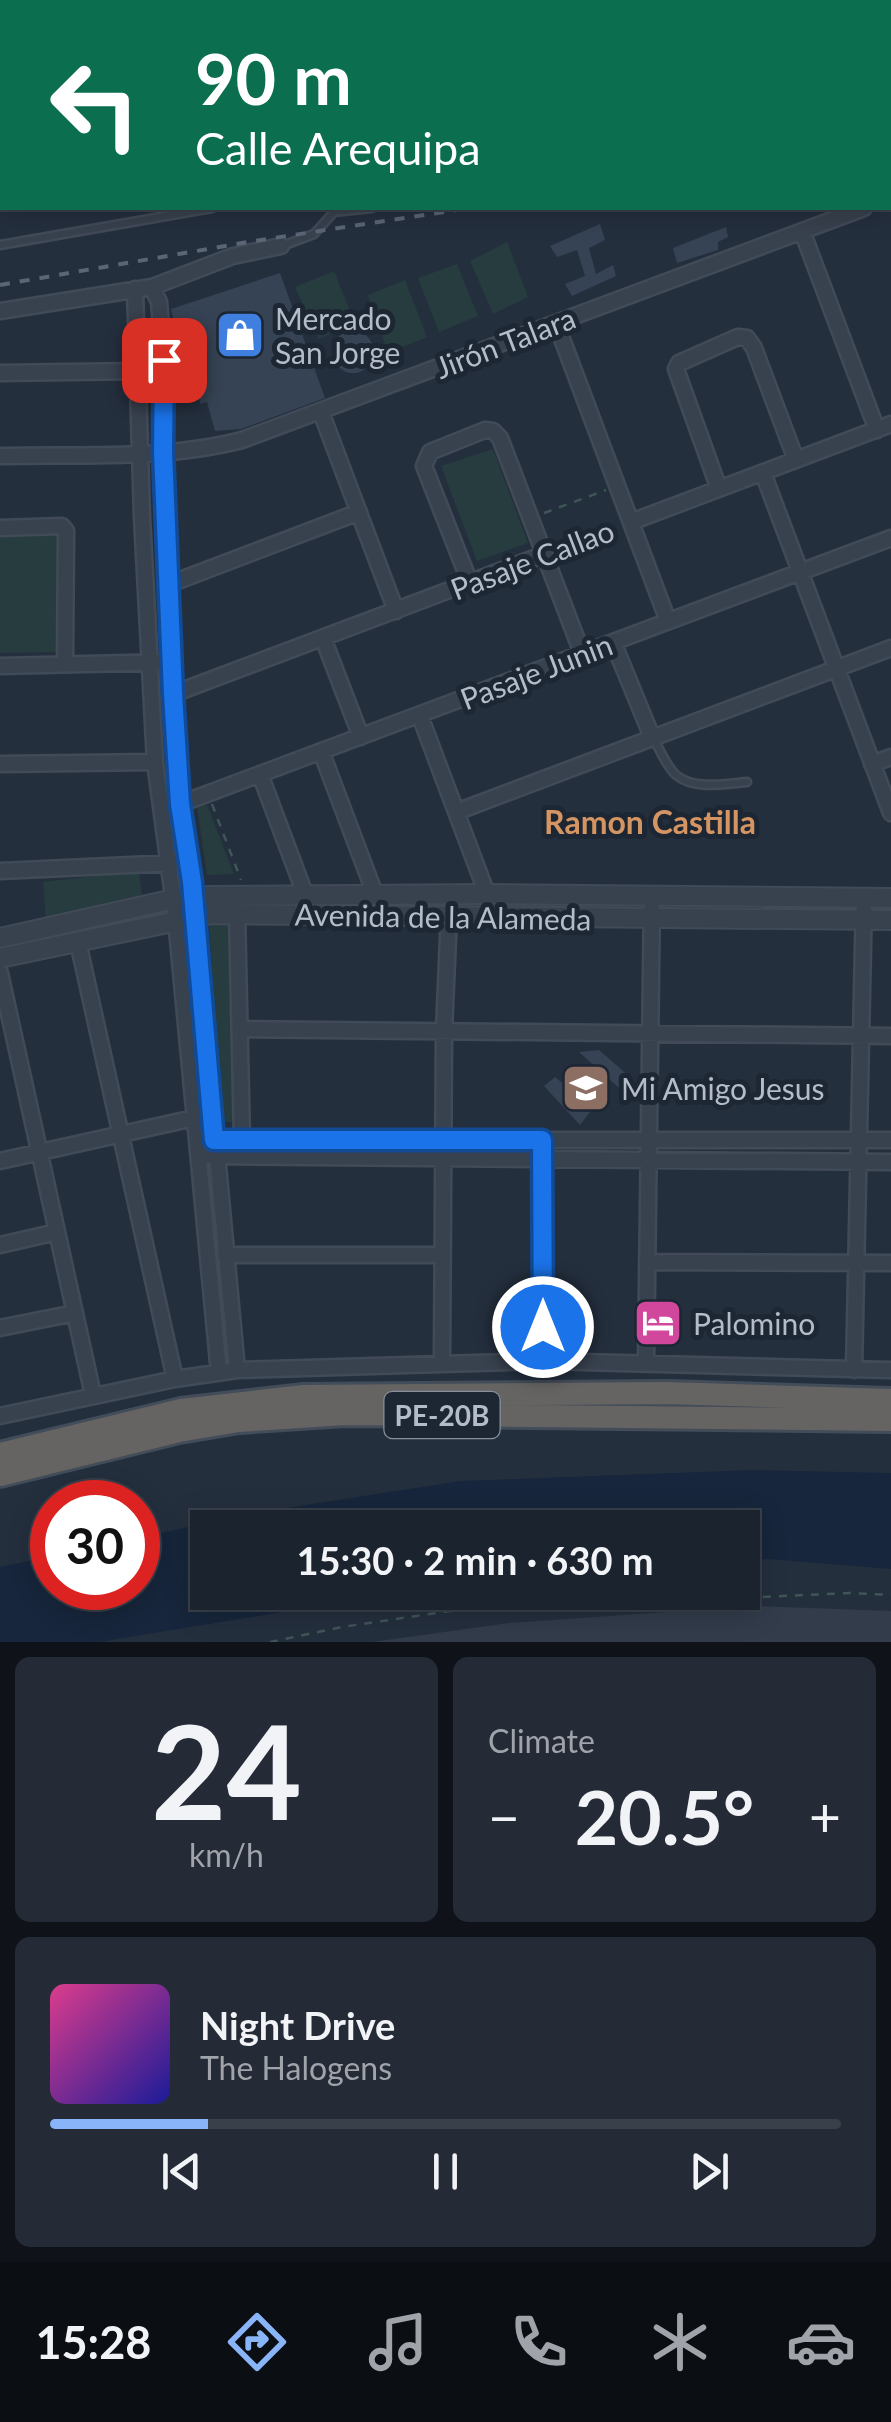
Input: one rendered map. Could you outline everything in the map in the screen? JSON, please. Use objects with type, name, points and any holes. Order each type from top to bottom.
[{"type":"highway","name":"PE-20B","points":[[0,1454],[181,1410],[304,1396],[667,1393],[891,1400]]},
{"type":"highway","name":"PE-20B","points":[[0,1476],[180,1431],[239,1421],[345,1414],[891,1420]]},
{"type":"street","name":"Jirón Talara","points":[[0,456],[163,452],[228,444],[859,210]]},
{"type":"street","points":[[802,231],[884,427]]},
{"type":"street","points":[[0,311],[152,287],[233,256],[281,246]]},
{"type":"street","points":[[152,287],[159,302],[164,360],[167,585],[180,804],[189,861],[185,908],[194,1118],[219,1373]]},
{"type":"street","points":[[136,289],[155,762],[170,864],[185,908],[237,1370]]},
{"type":"street","points":[[556,323],[668,621]]},
{"type":"street","points":[[718,489],[676,369],[679,362],[738,337],[747,338],[754,348],[796,460]]},
{"type":"street","points":[[0,373],[139,371]]},
{"type":"street","points":[[321,412],[396,610]]},
{"type":"street","name":"Pasaje Callao","points":[[631,522],[884,427]]},
{"type":"street","points":[[470,583],[424,466],[430,452],[484,430],[494,431],[500,438],[582,654]]},
{"type":"street","points":[[763,473],[891,814]]},
{"type":"street","points":[[167,585],[359,512]]},
{"type":"street","points":[[0,528],[62,526],[66,531],[65,664]]},
{"type":"street","name":"Pasaje Junin","points":[[180,804],[891,538]]},
{"type":"street","name":"Pasaje Callao","points":[[173,694],[545,554]]},
{"type":"street","points":[[324,638],[361,736]]},
{"type":"street","points":[[613,642],[652,737]]},
{"type":"street","points":[[456,812],[891,648]]},
{"type":"street","points":[[0,666],[171,662]]},
{"type":"street","points":[[420,716],[487,894]]},
{"type":"street","points":[[322,751],[375,894]]},
{"type":"street","points":[[872,764],[891,757]]},
{"type":"street","points":[[0,764],[155,762]]},
{"type":"street","points":[[260,774],[304,894]]},
{"type":"street","points":[[0,871],[189,861]]},
{"type":"street","name":"Avenida de la Alameda","points":[[0,938],[185,908],[304,894],[891,898]]},
{"type":"street","points":[[646,1362],[652,896]]},
{"type":"street","points":[[854,1370],[864,898]]},
{"type":"street","name":"Avenida de la Alameda","points":[[0,958],[78,942],[185,908],[237,914],[891,920]]},
{"type":"street","points":[[237,914],[242,1140]]},
{"type":"street","points":[[442,1363],[444,1031],[449,916]]},
{"type":"street","points":[[78,942],[174,1379]]},
{"type":"street","points":[[0,973],[93,1396]]},
{"type":"street","points":[[242,1029],[891,1036]]},
{"type":"street","points":[[0,1161],[194,1118]]},
{"type":"street","points":[[197,1148],[214,1140],[891,1140]]},
{"type":"street","points":[[542,1140],[543,1361]]},
{"type":"street","points":[[197,1148],[215,1156],[891,1162]]},
{"type":"street","points":[[0,1245],[57,1232]]},
{"type":"street","points":[[225,1255],[442,1255]]},
{"type":"street","points":[[647,1262],[891,1263]]},
{"type":"street","points":[[0,1328],[75,1313]]},
{"type":"street","points":[[0,1416],[174,1379],[237,1370],[543,1361],[891,1370]]},
{"type":"lane","points":[[0,245],[201,210]]},
{"type":"lane","points":[[281,246],[314,234],[334,210]]},
{"type":"lane","points":[[652,737],[674,774],[684,780],[714,785],[747,782]]},
{"type":"path","points":[[531,518],[617,486]]},
{"type":"path","name":"Pasaje Callao","points":[[545,554],[631,522]]},
{"type":"path","points":[[208,794],[240,880]]},
{"type":"path","points":[[270,1642],[450,1610],[891,1594]]},
{"type":"shaded area","points":[[753,1470],[891,1473],[891,1569],[760,1560],[760,1510],[274,1510],[461,1481]]},
{"type":"shaded area","points":[[190,1527],[190,1610],[295,1610],[99,1642],[0,1642],[0,1567],[30,1561],[30,1610],[160,1610],[160,1533]]},
{"type":"shaded area","points":[[760,1606],[891,1611],[891,1642],[372,1642],[509,1623],[696,1610],[760,1610]]},
{"type":"green space","points":[[507,242],[528,297],[493,314],[470,261]]},
{"type":"green space","points":[[457,264],[478,316],[439,332],[418,278]]},
{"type":"green space","points":[[334,271],[355,323],[319,339],[295,287]]},
{"type":"green space","points":[[405,280],[427,337],[388,353],[368,295]]},
{"type":"green space","points":[[493,449],[528,543],[477,561],[441,466]]},
{"type":"green space","points":[[57,535],[59,652],[0,653],[0,536]]},
{"type":"green space","points":[[207,805],[234,874],[207,875],[197,807]]},
{"type":"green space","points":[[139,871],[142,895],[46,918],[43,882]]},
{"type":"green space","points":[[245,902],[629,904],[629,915],[243,913]]},
{"type":"green space","points":[[209,925],[231,925],[234,1122],[222,1122]]},
{"type":"building","points":[[600,224],[605,240],[589,248],[596,274],[613,265],[616,276],[572,296],[565,284],[585,276],[577,250],[557,257],[550,246]]},
{"type":"building","points":[[726,227],[728,237],[718,242],[718,250],[677,263],[673,248]]},
{"type":"building","name":"Mercado San Jorge","points":[[280,273],[325,398],[241,429],[215,431],[207,402],[200,404],[195,360],[183,362],[171,309]]},
{"type":"building","points":[[353,331],[368,337],[374,352],[368,367],[353,373],[338,367],[332,352],[338,337]]},
{"type":"building","points":[[599,1050],[630,1077],[619,1088],[579,1052]]},
{"type":"building","points":[[555,1077],[593,1108],[580,1125],[544,1086]]},
{"type":"railway","points":[[0,285],[457,210]]},
{"type":"place","name":"Mercado San Jorge","points":[[240,335]]},
{"type":"place","name":"Mi Amigo Jesus","points":[[586,1088]]},
{"type":"place","name":"Palomino","points":[[658,1323]]},
{"type":"district","name":"Ramon Castilla","points":[[650,821]]},
{"type":"route","points":[[164,360],[166,569],[180,804],[192,882],[214,1140],[542,1140],[543,1327]]}]
